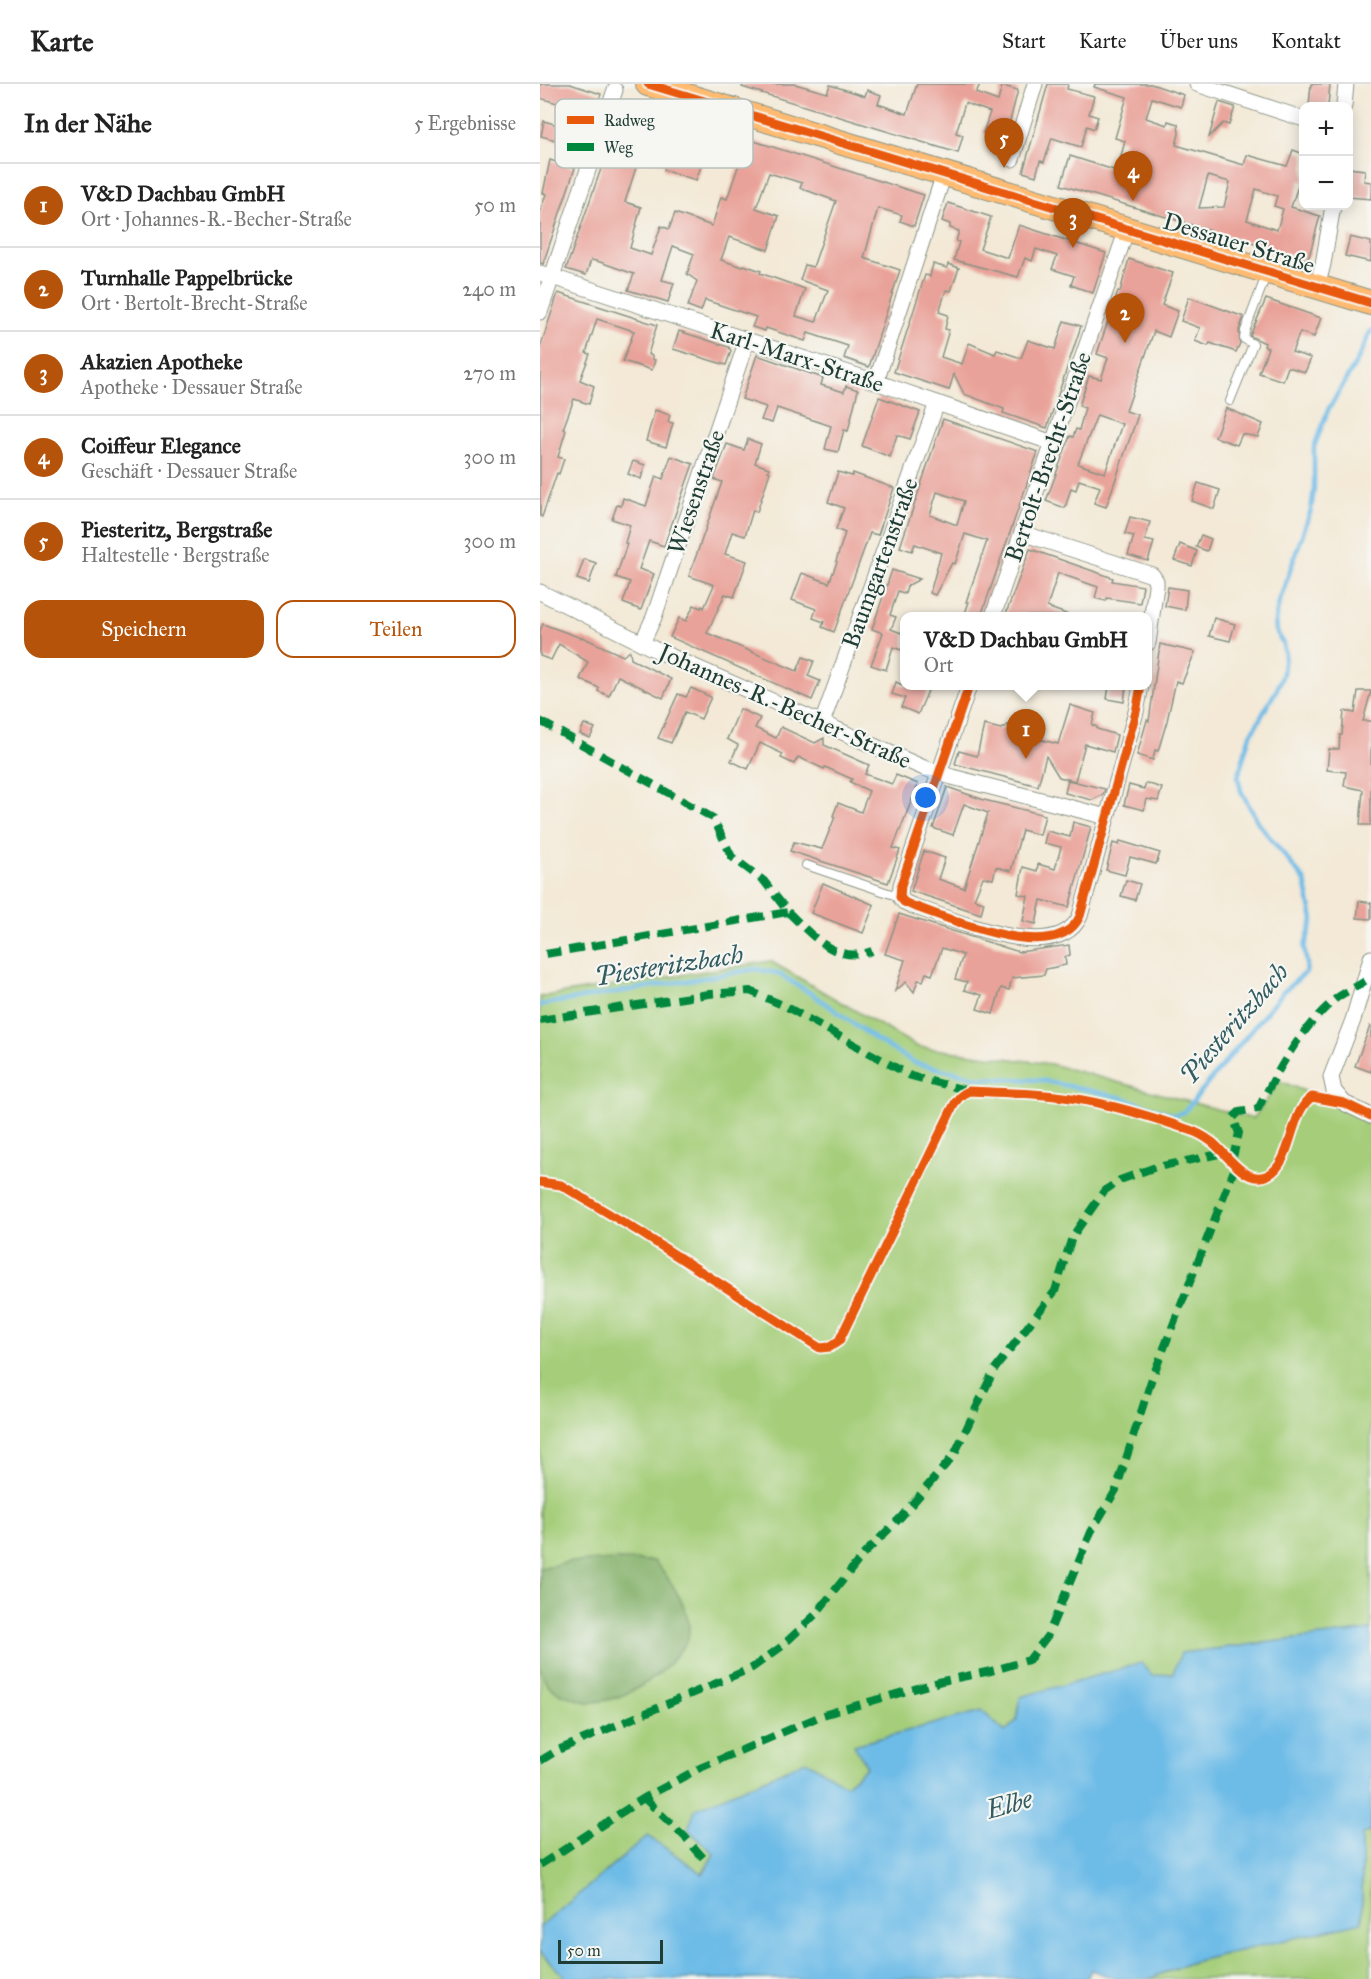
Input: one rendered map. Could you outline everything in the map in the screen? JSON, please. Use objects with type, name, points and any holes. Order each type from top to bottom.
[{"type":"main road","name":"Dessauer Straße","points":[[658,86],[700,99]]},
{"type":"main road","name":"Dessauer Straße","points":[[753,115],[1368,302]]},
{"type":"street","points":[[1012,159],[1035,84]]},
{"type":"street","points":[[1197,84],[1299,117]]},
{"type":"street","points":[[1344,102],[1346,84]]},
{"type":"street","points":[[612,99],[615,90]]},
{"type":"street","points":[[540,312],[546,275],[586,168]]},
{"type":"street","points":[[876,382],[944,174]]},
{"type":"street","points":[[1317,287],[1332,210]]},
{"type":"street","name":"Bertolt-Brecht-Straße","points":[[994,612],[1127,229]]},
{"type":"street","name":"Karl-Marx-Straße","points":[[546,275],[876,382],[1053,443]]},
{"type":"street","name":"Wiesenstraße","points":[[642,643],[654,617],[747,340]]},
{"type":"street","name":"Baumgartenstraße","points":[[822,723],[937,403]]},
{"type":"street","points":[[1022,533],[1152,575],[1156,586],[1152,614]]},
{"type":"street","name":"Johannes-R.-Becher-Straße","points":[[540,592],[642,643],[939,773],[1107,817]]},
{"type":"street","points":[[968,690],[901,885],[900,897],[904,902],[913,906],[1007,936],[1033,938],[1062,935],[1076,924],[1080,916],[1140,690]]},
{"type":"street","points":[[1371,958],[1353,1020],[1331,1077],[1334,1090],[1344,1103],[1371,1116]]},
{"type":"lane","points":[[1230,401],[1253,344],[1244,339],[1245,331],[1267,272]]},
{"type":"lane","points":[[806,865],[900,897]]},
{"type":"green space","points":[[770,961],[918,1047],[1051,1064],[1253,1119],[1280,1081],[1371,1119],[1371,1630],[1182,1653],[1173,1673],[1152,1676],[1141,1663],[1017,1720],[1005,1732],[982,1711],[855,1745],[867,1767],[846,1785],[688,1830],[714,1854],[702,1873],[648,1836],[540,1927],[540,997]]},
{"type":"green space","points":[[654,1561],[660,1568],[684,1608],[689,1628],[687,1640],[661,1672],[626,1693],[614,1698],[589,1702],[561,1694],[548,1684],[540,1664],[540,1568],[568,1562]]},
{"type":"green space","points":[[1371,1831],[1371,1979],[1148,1979],[1192,1962],[1362,1922],[1362,1834]]},
{"type":"green space","points":[[540,1952],[567,1979],[540,1979]]},
{"type":"water","name":"Elbe","points":[[1371,1630],[1371,1831],[1362,1835],[1362,1922],[1192,1962],[1148,1979],[1116,1979],[1091,1970],[1087,1979],[567,1979],[540,1952],[540,1927],[648,1836],[703,1874],[714,1854],[688,1829],[695,1809],[806,1761],[846,1785],[867,1767],[854,1745],[982,1711],[1005,1732],[1017,1720],[1020,1697],[1141,1663],[1153,1676],[1173,1673],[1181,1653]]},
{"type":"building","points":[[540,84],[570,84],[601,94],[599,99],[555,99],[555,102],[540,98]]},
{"type":"building","points":[[743,84],[795,84],[827,93],[830,85],[865,96],[867,90],[881,95],[878,104],[907,114],[917,84],[980,84],[976,93],[998,101],[1002,86],[1018,90],[1005,140],[983,133],[990,112],[965,103],[956,133],[963,135],[958,153],[742,87]]},
{"type":"building","points":[[1048,84],[1068,84],[1067,89],[1094,96],[1089,114],[1098,117],[1094,129],[1087,126],[1081,147],[1052,138],[1044,162],[1040,161],[1036,176],[1023,172]]},
{"type":"building","points":[[1095,84],[1151,84],[1184,95],[1181,107],[1152,98],[1146,118],[1167,125],[1168,121],[1178,124],[1179,134],[1176,145],[1244,165],[1247,155],[1287,166],[1293,150],[1299,152],[1299,183],[1291,207],[1320,216],[1309,257],[1305,259],[1061,185],[1070,156],[1117,171],[1125,141],[1115,138],[1127,97],[1094,87]],"holes":[[[1208,176],[1230,182],[1224,207],[1199,208]],[[1256,189],[1277,196],[1274,206],[1283,209],[1277,230],[1247,220]]]},
{"type":"building","points":[[1311,84],[1330,84],[1328,102],[1309,102]]},
{"type":"building","points":[[1219,102],[1235,107],[1229,125],[1223,123],[1209,137]]},
{"type":"building","points":[[544,121],[555,124],[555,140],[541,136]]},
{"type":"building","points":[[753,141],[924,195],[914,226],[900,221],[902,215],[878,208],[864,258],[900,270],[869,367],[844,358],[848,346],[808,333],[805,341],[766,328],[765,331],[752,327],[756,317],[705,300],[701,311],[688,306],[697,281],[687,274],[694,254],[673,246],[662,280],[674,283],[668,302],[628,290],[634,274],[600,262],[591,260],[586,275],[566,269],[601,168],[636,168],[625,202],[641,207],[630,248],[651,255],[661,226],[669,229],[675,213],[712,226],[721,197],[727,199],[738,168],[753,168]],"holes":[[[769,173],[802,183],[800,188],[836,201],[813,267],[805,265],[800,280],[828,290],[816,322],[796,316],[805,289],[744,265],[743,267],[721,260],[729,237],[768,250],[779,216],[756,208]]]},
{"type":"building","points":[[550,160],[555,162],[555,168],[575,168],[543,264],[540,263],[540,212],[546,194],[543,193]]},
{"type":"building","points":[[664,168],[700,168],[696,180],[664,170]]},
{"type":"building","points":[[1353,169],[1365,170],[1364,181],[1371,182],[1371,199],[1353,197]]},
{"type":"building","points":[[948,203],[991,217],[980,249],[1008,258],[1019,225],[1106,253],[1093,293],[1071,285],[1074,276],[1052,269],[1057,256],[1036,249],[1032,261],[1025,258],[1018,277],[954,260],[959,242],[956,241],[959,231],[950,228],[950,224],[942,221]]},
{"type":"building","points":[[1350,237],[1371,242],[1371,262],[1345,256]]},
{"type":"building","points":[[1129,259],[1173,273],[1162,305],[1178,311],[1169,337],[1154,331],[1126,411],[1138,415],[1106,507],[1094,503],[1100,487],[1079,480],[1076,490],[1071,488],[1065,508],[1046,501],[1070,436],[1073,437],[1076,429],[1079,430],[1085,408],[1079,406],[1089,376],[1101,379],[1108,358],[1097,354],[1118,291],[1120,292]],"holes":[[[1097,415],[1122,424],[1105,473],[1078,464]]]},
{"type":"building","points":[[933,264],[947,268],[948,264],[959,268],[951,291],[946,290],[939,312],[948,315],[945,329],[949,330],[941,357],[962,364],[969,343],[995,354],[997,350],[1021,358],[1028,340],[1055,349],[1064,321],[1081,326],[1047,428],[1003,413],[1004,409],[964,394],[954,374],[949,390],[894,372],[925,275],[930,276]]},
{"type":"building","points":[[558,293],[657,325],[648,354],[655,360],[652,370],[623,361],[634,331],[597,319],[586,353],[590,354],[580,380],[594,386],[589,404],[574,399],[563,429],[566,430],[558,457],[564,459],[542,517],[540,516],[540,348]]},
{"type":"building","points":[[1189,297],[1244,317],[1239,330],[1240,343],[1236,352],[1210,343],[1208,346],[1195,341],[1200,328],[1181,321]]},
{"type":"building","points":[[1266,299],[1321,318],[1314,337],[1300,332],[1292,352],[1311,358],[1305,372],[1288,367],[1283,381],[1259,373],[1268,348],[1264,346],[1265,343],[1250,336]]},
{"type":"building","points":[[679,331],[729,347],[731,351],[726,365],[673,349]]},
{"type":"building","points":[[757,355],[823,378],[821,385],[844,392],[846,386],[858,390],[848,431],[844,430],[838,452],[825,449],[831,426],[777,408],[772,423],[761,420],[766,407],[742,399]]},
{"type":"building","points":[[879,397],[920,412],[910,439],[897,435],[890,457],[862,446]]},
{"type":"building","points":[[1226,408],[1263,424],[1258,437],[1242,434],[1237,445],[1215,437]]},
{"type":"building","points":[[655,410],[670,415],[668,422],[673,423],[666,447],[646,441]]},
{"type":"building","points":[[943,419],[1038,452],[982,612],[965,612],[969,602],[966,602],[987,541],[965,534],[955,564],[952,563],[935,595],[930,593],[941,553],[915,544],[912,551],[900,547]],"holes":[[[937,492],[964,501],[957,525],[930,515]]]},
{"type":"building","points":[[748,439],[761,444],[755,463],[769,468],[770,472],[757,512],[753,510],[745,536],[732,532],[725,554],[747,561],[734,597],[725,594],[707,633],[797,671],[803,657],[814,661],[808,676],[820,681],[812,700],[670,637],[679,618],[686,621],[694,605],[704,608],[714,585],[689,576],[722,482],[714,479],[727,444],[744,450]]},
{"type":"building","points":[[671,456],[693,464],[664,546],[649,541],[639,569],[654,574],[641,610],[623,603],[630,582],[616,577],[627,544],[625,543],[630,525],[612,519],[617,505],[621,506],[623,498],[646,506],[656,476],[663,479]]},
{"type":"building","points":[[633,461],[645,465],[641,479],[628,474]]},
{"type":"building","points":[[838,472],[852,476],[853,473],[894,488],[878,535],[870,533],[834,632],[822,627],[824,622],[813,618],[816,609],[792,600],[802,573],[829,583],[837,562],[845,533],[836,529],[844,508],[828,502]]},
{"type":"building","points":[[1198,483],[1220,490],[1214,509],[1192,501]]},
{"type":"building","points":[[1130,517],[1150,522],[1145,540],[1154,542],[1148,561],[1128,555],[1134,536],[1125,534]]},
{"type":"building","points":[[1201,535],[1211,539],[1207,551],[1196,547]]},
{"type":"building","points":[[1180,544],[1197,551],[1192,566],[1174,560]]},
{"type":"building","points":[[1030,549],[1113,578],[1112,581],[1143,586],[1140,603],[1107,598],[1106,601],[1095,598],[1098,587],[1058,573],[1047,607],[1061,612],[1006,612]]},
{"type":"building","points":[[584,559],[596,563],[589,583],[577,579]]},
{"type":"building","points":[[892,570],[920,579],[907,586],[905,594],[898,591],[890,615],[896,617],[891,629],[900,632],[900,650],[893,647],[886,670],[871,665],[883,633],[872,629]]},
{"type":"building","points":[[1168,587],[1187,590],[1185,610],[1165,606]]},
{"type":"building","points":[[1214,618],[1235,624],[1230,641],[1209,636]]},
{"type":"building","points":[[543,624],[582,637],[623,656],[630,651],[631,659],[671,679],[663,698],[618,676],[609,696],[598,691],[599,688],[580,679],[588,662],[559,644],[551,660],[540,656],[540,631]]},
{"type":"building","points":[[1160,644],[1195,652],[1182,683],[1176,681],[1167,721],[1153,760],[1137,755],[1147,720],[1149,721]]},
{"type":"building","points":[[896,682],[900,684],[900,690],[928,690],[918,714],[901,707],[905,698],[892,694]]},
{"type":"building","points":[[691,688],[711,697],[701,719],[685,712],[671,743],[658,738],[678,694],[686,697]]},
{"type":"building","points":[[1108,690],[1126,690],[1124,702],[1107,699]]},
{"type":"building","points":[[1358,691],[1371,691],[1363,721],[1371,721],[1371,825],[1360,825],[1363,790],[1344,786],[1346,772],[1327,770],[1329,749],[1339,749],[1344,711],[1355,713]]},
{"type":"building","points":[[1070,705],[1095,713],[1092,725],[1097,729],[1117,735],[1113,752],[1085,744],[1075,781],[1059,777],[1046,756],[1038,786],[955,764],[959,751],[977,756],[984,725],[1001,729],[1020,718],[1015,733],[1058,744]]},
{"type":"building","points":[[740,709],[760,718],[755,728],[776,738],[781,727],[815,743],[824,738],[824,745],[869,765],[865,774],[892,784],[896,775],[918,784],[893,848],[900,850],[888,883],[790,851],[794,842],[822,849],[838,803],[861,812],[869,791],[850,782],[852,779],[798,757],[794,764],[781,758],[783,754],[760,743],[748,769],[731,761],[738,745],[727,739]]},
{"type":"building","points":[[584,724],[595,728],[590,738],[580,734]]},
{"type":"building","points":[[1068,780],[1105,789],[1103,795],[1092,800],[1065,793]]},
{"type":"building","points":[[1146,783],[1162,788],[1158,801],[1147,799],[1144,810],[1124,805],[1129,785],[1144,789]]},
{"type":"building","points":[[947,787],[984,800],[1045,815],[1040,835],[1022,830],[1011,871],[996,867],[993,879],[983,877],[974,899],[984,902],[981,914],[911,891],[924,851],[945,858],[938,879],[964,888],[988,813],[964,804],[953,835],[933,828]]},
{"type":"building","points":[[1073,822],[1091,827],[1069,907],[1041,900],[1036,924],[1023,921],[1028,896],[1018,894],[1023,867],[1037,871],[1038,864],[1055,869],[1061,847],[1044,843],[1047,831],[1070,837]]},
{"type":"building","points":[[1120,841],[1160,853],[1156,864],[1130,857],[1125,875],[1106,870],[1113,843],[1119,845]]},
{"type":"building","points":[[1126,880],[1140,884],[1135,900],[1121,896]]},
{"type":"building","points":[[823,883],[874,905],[863,933],[811,913]]},
{"type":"building","points":[[1359,901],[1371,903],[1371,919],[1357,918]]},
{"type":"building","points":[[899,914],[1019,952],[1069,945],[1070,955],[1065,957],[1066,965],[1046,969],[1044,975],[1012,978],[1009,990],[1001,988],[993,1014],[977,1009],[982,995],[964,990],[967,982],[955,979],[963,955],[942,948],[932,975],[926,973],[923,981],[918,980],[914,992],[906,982],[895,991],[905,960],[885,954]]},
{"type":"building","points":[[1371,1027],[1371,1072],[1355,1066]]},
{"type":"waterway","name":"Piesteritzbach","points":[[540,1005],[756,969],[777,973],[915,1063],[980,1078],[1040,1080],[1119,1097],[1174,1115],[1184,1112],[1283,992],[1306,972],[1304,948],[1313,920],[1305,881],[1259,824],[1241,791],[1238,777],[1249,738],[1283,674],[1285,654],[1275,621],[1279,602],[1311,510],[1314,489],[1314,447],[1328,410],[1357,361],[1371,330]]},
{"type":"marked path","points":[[540,721],[713,818],[732,857],[764,881],[788,912],[540,955]]},
{"type":"marked path","points":[[788,912],[816,938],[836,951],[847,954],[872,951]]},
{"type":"marked path","points":[[1232,1161],[1239,1133],[1233,1118],[1239,1112],[1258,1109],[1282,1066],[1310,1025],[1337,998],[1365,981]]},
{"type":"marked path","points":[[540,1020],[709,994],[750,991],[785,1006],[911,1076],[969,1091]]},
{"type":"marked path","points":[[540,1761],[558,1750],[752,1668],[781,1647],[815,1615],[862,1556],[901,1517],[954,1455],[994,1370],[1055,1291],[1072,1237],[1104,1191],[1120,1180],[1153,1168],[1224,1153]]},
{"type":"marked path","points":[[540,1865],[644,1798],[700,1768],[823,1715],[942,1681],[1029,1660],[1048,1635],[1091,1532],[1116,1490],[1151,1381],[1236,1165]]},
{"type":"marked path","points":[[644,1798],[685,1837],[706,1861]]},
{"type":"cycle path","points":[[648,84],[698,99]]},
{"type":"cycle path","points":[[753,116],[1371,303]]},
{"type":"cycle path","points":[[968,690],[901,885],[900,897],[904,902],[913,906],[976,928],[1002,935],[1027,938],[1049,938],[1068,931],[1080,916],[1140,690]]},
{"type":"cycle path","points":[[540,1182],[561,1185],[638,1231],[820,1348],[830,1347],[839,1341],[954,1106],[959,1097],[969,1091],[1069,1098],[1108,1105],[1147,1116],[1202,1136],[1212,1142],[1245,1173],[1260,1177],[1276,1169],[1282,1160],[1299,1114],[1312,1097],[1344,1103],[1371,1116]]},
{"type":"place","name":"Piesteritz, Bergstraße","points":[[1004,168]]},
{"type":"place","name":"Coiffeur Elegance","points":[[1133,201]]},
{"type":"place","name":"Akazien Apotheke","points":[[1073,248]]},
{"type":"place","name":"Turnhalle Pappelbrücke","points":[[1125,343]]},
{"type":"place","name":"V&D Dachbau GmbH","points":[[1026,759]]}]
